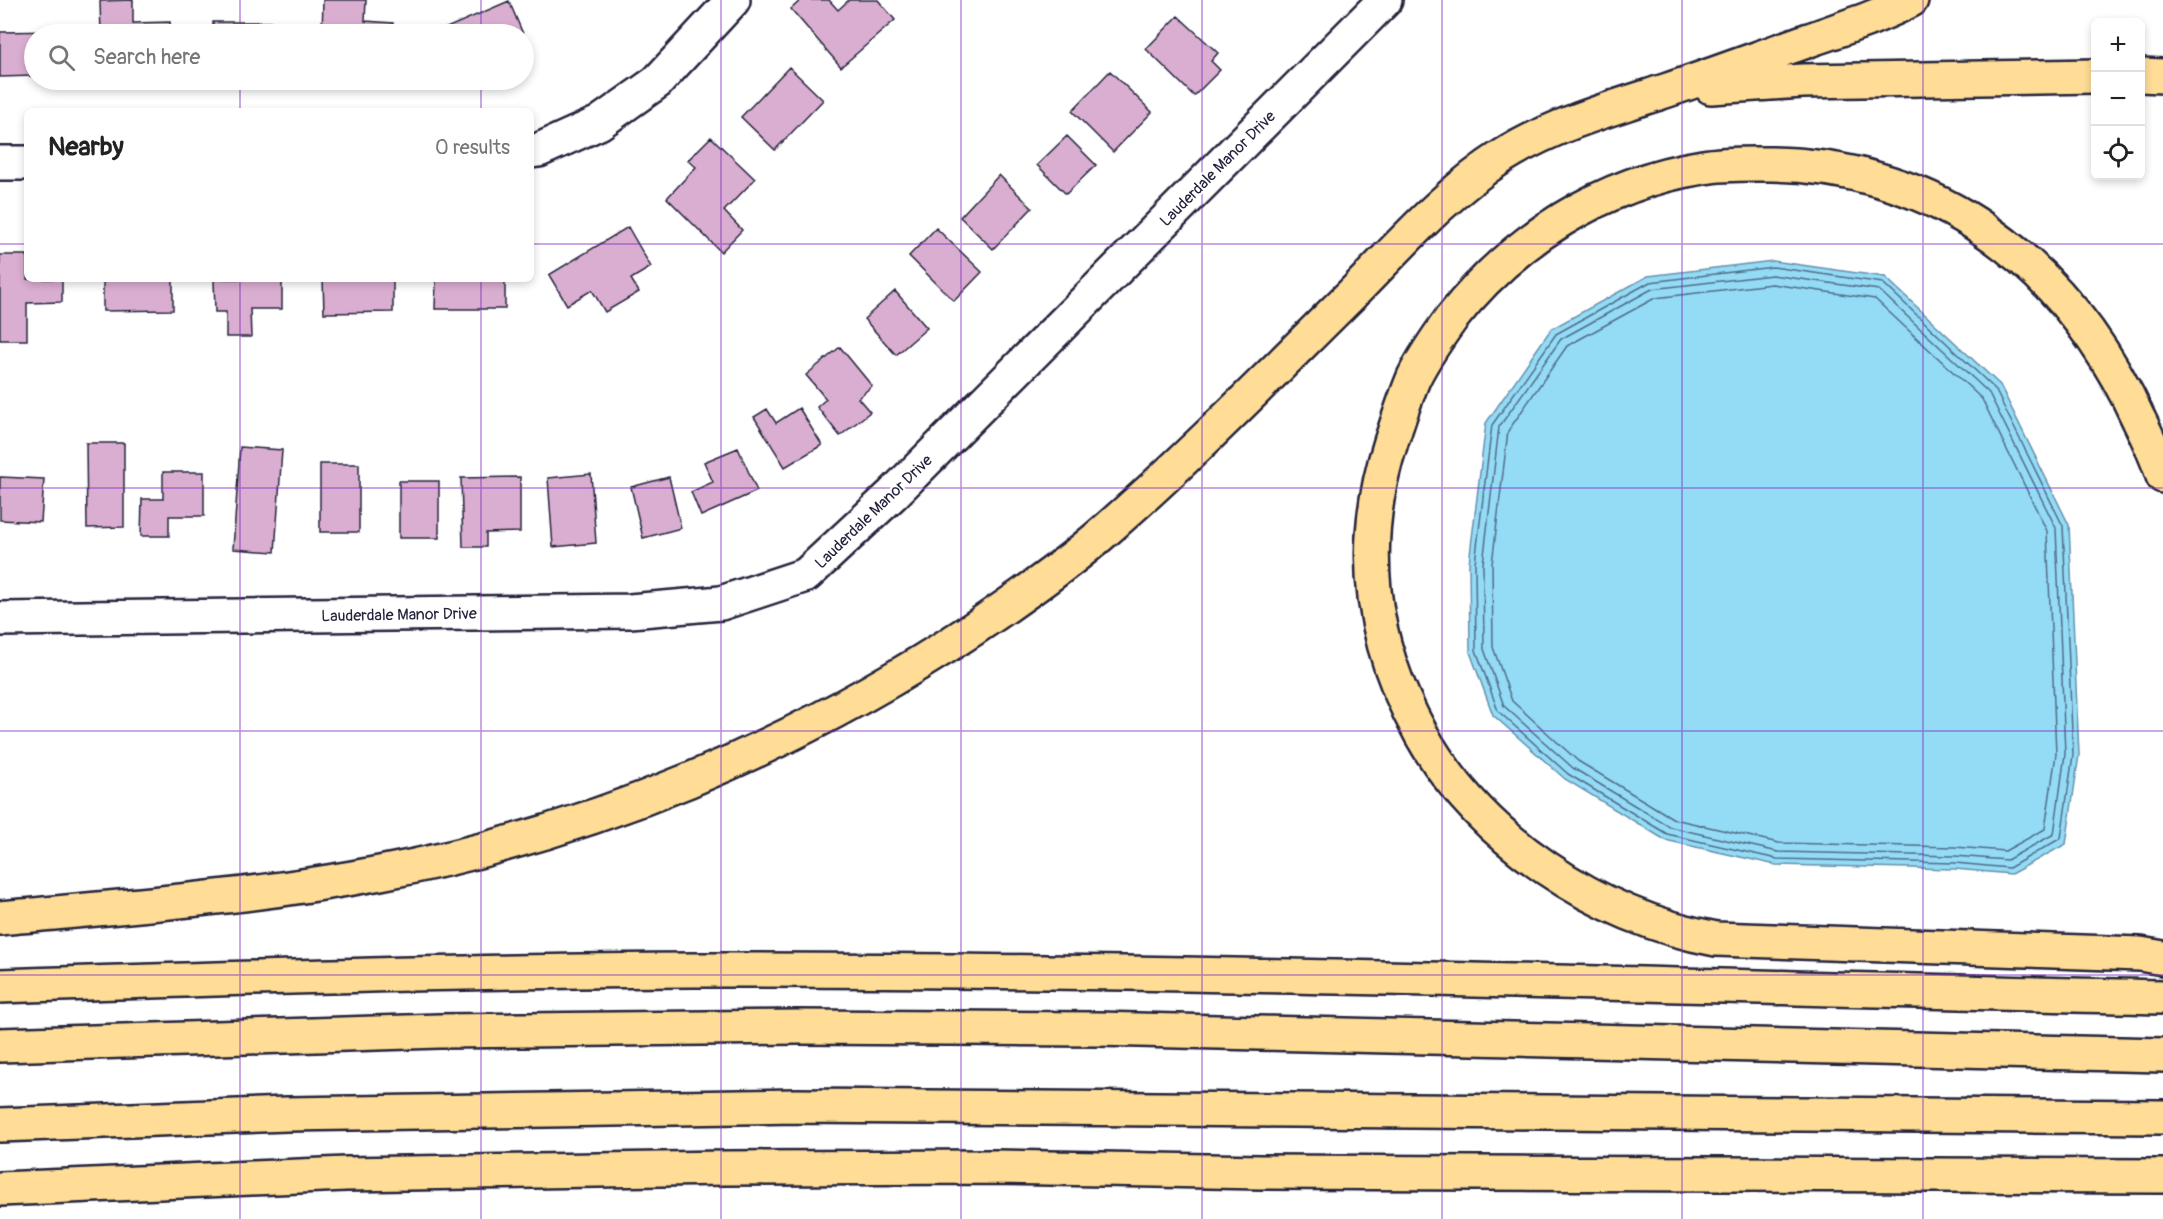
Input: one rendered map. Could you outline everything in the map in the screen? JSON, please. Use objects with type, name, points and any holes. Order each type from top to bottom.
[{"type":"highway","points":[[0,918],[275,890],[386,872],[482,850],[551,831],[664,791],[810,725],[927,659],[1042,581],[1093,541],[1197,446],[1427,219],[1467,182],[1503,156],[1545,134],[1591,115],[1861,21],[1911,0]]},
{"type":"highway","points":[[2145,75],[2163,76]]},
{"type":"highway","points":[[1666,90],[1803,81],[2091,76]]},
{"type":"highway","points":[[2163,476],[2130,400],[2090,333],[2066,300],[2009,247],[1975,223],[1944,205],[1868,176],[1828,168],[1783,164],[1707,166],[1638,183],[1574,211],[1538,234],[1506,260],[1469,296],[1441,333],[1415,376],[1382,469],[1375,511],[1372,551],[1373,594],[1385,646],[1394,676],[1411,716],[1432,754],[1456,785],[1492,823],[1515,844],[1582,892],[1619,910],[1653,922],[1685,933],[1716,939],[2140,954],[2163,958]]},
{"type":"highway","points":[[0,986],[311,975],[819,970],[1206,975],[2163,997]]},
{"type":"highway","points":[[0,1045],[439,1031],[798,1027],[1098,1029],[2163,1054]]},
{"type":"highway","points":[[0,1125],[299,1113],[796,1106],[2163,1117]]},
{"type":"highway","points":[[0,1189],[346,1174],[737,1168],[995,1167],[1261,1172],[2163,1176]]},
{"type":"street","points":[[534,151],[598,123],[657,82],[734,0]]},
{"type":"street","name":"Lauderdale Manor Drive","points":[[0,619],[630,611],[721,603],[806,575],[893,494],[1385,0]]},
{"type":"street","points":[[0,163],[24,163]]},
{"type":"water","points":[[1773,261],[1885,277],[2000,385],[2069,525],[2079,755],[2066,844],[2011,874],[1955,869],[1776,865],[1665,840],[1565,779],[1493,715],[1470,652],[1469,563],[1486,423],[1551,329],[1648,276]]},
{"type":"building","points":[[133,0],[133,23],[170,22],[170,24],[101,24],[100,1]]},
{"type":"building","points":[[323,0],[366,0],[365,21],[393,23],[393,24],[322,24]]},
{"type":"building","points":[[801,0],[829,0],[838,10],[849,0],[878,0],[895,20],[841,67],[791,9]]},
{"type":"building","points":[[509,1],[519,24],[456,24]]},
{"type":"building","points":[[1178,16],[1218,53],[1211,61],[1220,70],[1194,96],[1146,49]]},
{"type":"building","points":[[213,22],[280,22],[280,24],[213,24]]},
{"type":"building","points":[[0,32],[24,32],[24,76],[0,77]]},
{"type":"building","points":[[789,67],[823,100],[775,150],[741,117]]},
{"type":"building","points":[[1110,71],[1152,112],[1113,152],[1072,111]]},
{"type":"building","points":[[1067,136],[1096,165],[1066,194],[1037,165]]},
{"type":"building","points":[[711,137],[755,179],[724,211],[742,230],[721,252],[667,198],[696,167],[688,160]]},
{"type":"building","points":[[999,175],[1032,208],[993,249],[960,217]]},
{"type":"building","points":[[628,227],[651,267],[631,279],[639,292],[605,312],[592,290],[567,305],[549,275]]},
{"type":"building","points":[[936,228],[982,272],[954,301],[909,256]]},
{"type":"building","points":[[0,255],[24,255],[24,282],[62,282],[62,302],[27,303],[27,340],[0,340]]},
{"type":"building","points":[[103,282],[173,282],[173,310],[103,311]]},
{"type":"building","points":[[214,282],[282,282],[282,309],[250,309],[251,337],[226,337],[226,312],[215,312]]},
{"type":"building","points":[[323,282],[393,282],[393,312],[324,313]]},
{"type":"building","points":[[436,282],[505,282],[505,309],[435,309]]},
{"type":"building","points":[[895,291],[927,328],[896,355],[864,319]]},
{"type":"building","points":[[840,347],[872,386],[858,398],[870,412],[840,436],[817,407],[826,399],[806,375]]},
{"type":"building","points":[[799,408],[822,445],[785,467],[754,417],[767,409],[776,423]]},
{"type":"building","points":[[86,443],[124,443],[124,527],[87,528]]},
{"type":"building","points":[[240,447],[282,450],[275,552],[233,549]]},
{"type":"building","points":[[738,448],[757,491],[701,516],[691,492],[713,482],[704,462]]},
{"type":"building","points":[[320,464],[359,464],[359,532],[320,532]]},
{"type":"building","points":[[163,472],[204,472],[204,516],[169,516],[169,536],[141,536],[142,499],[163,499]]},
{"type":"building","points":[[591,474],[596,543],[553,547],[548,478]]},
{"type":"building","points":[[0,477],[44,479],[41,522],[0,520]]},
{"type":"building","points":[[520,477],[520,532],[486,533],[486,547],[463,547],[461,478]]},
{"type":"building","points":[[669,477],[681,528],[643,538],[631,487]]},
{"type":"building","points":[[399,481],[439,481],[439,538],[399,538]]}]
